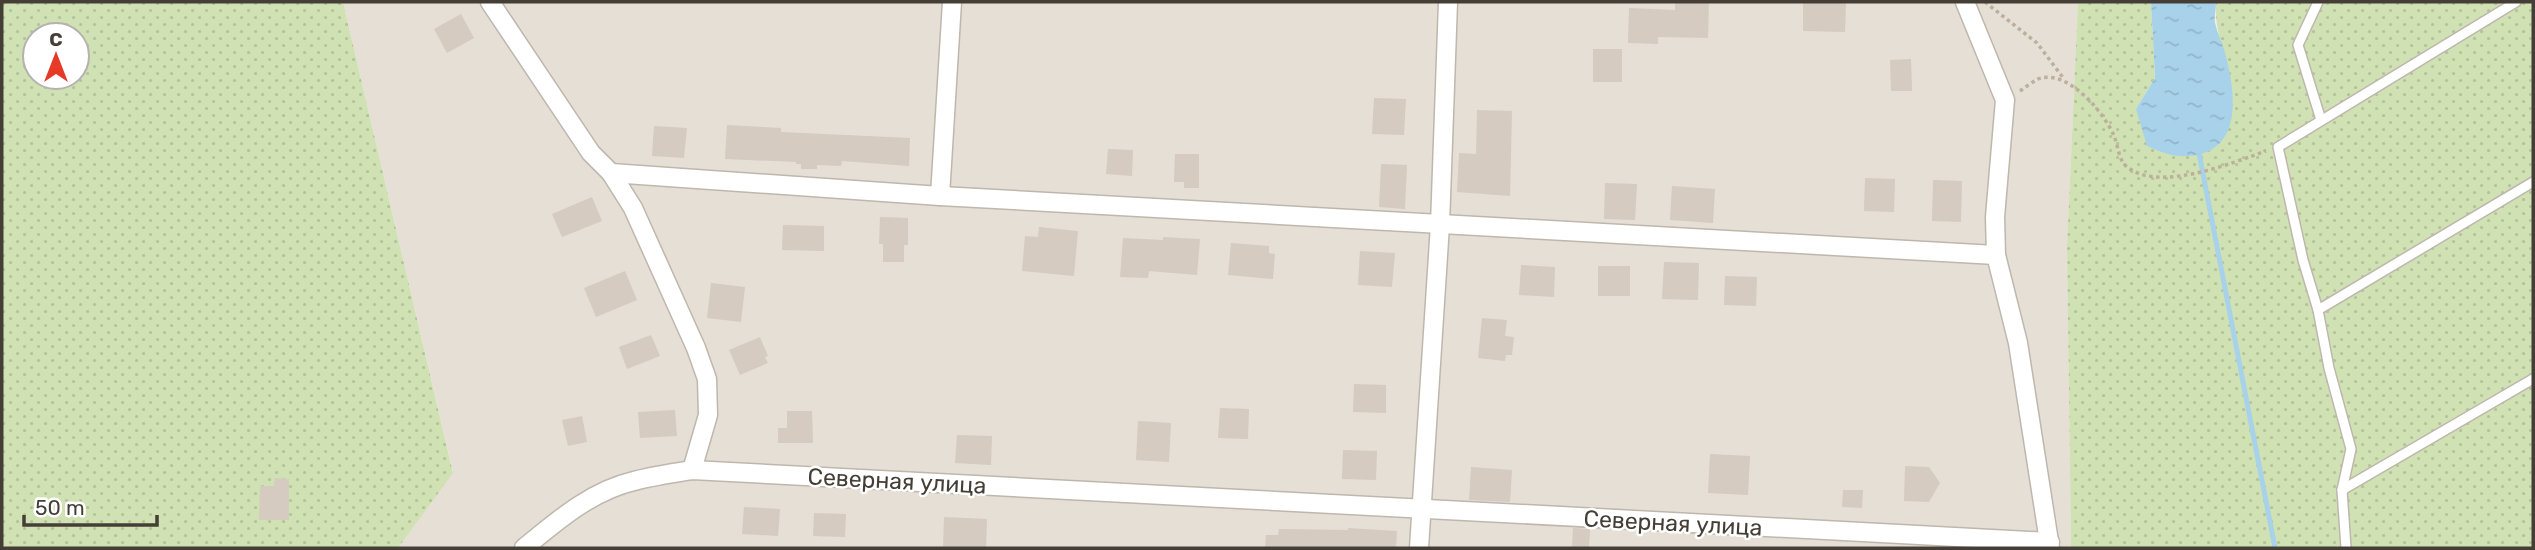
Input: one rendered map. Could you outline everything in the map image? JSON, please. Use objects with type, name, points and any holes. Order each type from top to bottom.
[{"type":"street","points":[[490,2],[592,153],[611,173],[632,208],[696,348],[707,379],[708,415],[692,470]]},
{"type":"street","points":[[940,197],[952,2]]},
{"type":"street","points":[[1419,548],[1440,225],[1448,2]]},
{"type":"street","name":"Северная улица","points":[[524,548],[567,513],[613,488],[633,481],[692,470],[2050,545],[2018,343],[1996,255],[1995,217],[2005,100],[1965,2]]},
{"type":"street","points":[[611,173],[940,197],[1996,255]]},
{"type":"lane","points":[[2318,2],[2298,45],[2321,120]]},
{"type":"lane","points":[[2346,548],[2342,490],[2351,449],[2329,368],[2318,310],[2303,260],[2278,147],[2516,2]]},
{"type":"lane","points":[[2318,310],[2533,182]]},
{"type":"lane","points":[[2342,490],[2533,379]]},
{"type":"path","points":[[1985,2],[2037,43],[2064,79],[2096,106],[2115,137],[2119,156],[2129,169],[2157,178],[2201,173],[2278,147]]},
{"type":"path","points":[[2005,100],[2040,78],[2064,79]]},
{"type":"shaded area","points":[[343,2],[2078,2],[2067,246],[2071,548],[398,548],[453,472]]},
{"type":"green space","points":[[2,2],[343,2],[453,473],[398,548],[2,548]]},
{"type":"green space","points":[[2078,2],[2151,2],[2155,78],[2136,109],[2231,82],[2218,32],[2216,2],[2533,2],[2533,548],[2071,548],[2067,246]]},
{"type":"water","points":[[2151,2],[2216,2],[2215,23],[2227,62],[2233,108],[2226,135],[2217,146],[2204,153],[2175,156],[2147,146],[2136,109],[2155,78]]},
{"type":"building","points":[[1675,2],[1709,3],[1708,38],[1658,37],[1658,44],[1628,43],[1629,8],[1675,10]]},
{"type":"building","points":[[1803,2],[1846,3],[1845,32],[1803,31]]},
{"type":"building","points":[[461,14],[474,38],[447,53],[434,29]]},
{"type":"building","points":[[1593,49],[1622,49],[1622,82],[1593,82]]},
{"type":"building","points":[[1911,59],[1912,91],[1891,91],[1890,60]]},
{"type":"building","points":[[1374,98],[1406,99],[1404,135],[1372,134]]},
{"type":"building","points":[[1477,110],[1512,111],[1510,196],[1457,192],[1459,153],[1476,154]]},
{"type":"building","points":[[727,125],[781,128],[781,132],[910,138],[909,166],[842,161],[841,166],[817,165],[817,169],[801,169],[801,164],[796,162],[725,159]]},
{"type":"building","points":[[654,126],[687,128],[684,158],[652,156]]},
{"type":"building","points":[[1108,149],[1133,150],[1132,176],[1106,174]]},
{"type":"building","points":[[1175,154],[1199,154],[1199,188],[1184,188],[1184,182],[1174,182]]},
{"type":"building","points":[[1381,164],[1407,165],[1405,209],[1379,207]]},
{"type":"building","points":[[1865,178],[1895,179],[1894,212],[1864,211]]},
{"type":"building","points":[[1933,180],[1962,181],[1961,222],[1932,221]]},
{"type":"building","points":[[1605,183],[1637,184],[1635,220],[1604,219]]},
{"type":"building","points":[[1672,186],[1715,189],[1713,223],[1670,220]]},
{"type":"building","points":[[592,197],[602,221],[562,237],[552,214]]},
{"type":"building","points":[[880,217],[908,218],[908,245],[904,245],[904,262],[883,262],[883,244],[879,244]]},
{"type":"building","points":[[783,225],[824,226],[824,251],[782,250]]},
{"type":"building","points":[[1039,227],[1078,231],[1074,276],[1022,271],[1025,236],[1038,237]]},
{"type":"building","points":[[1163,237],[1200,239],[1197,275],[1149,271],[1148,278],[1120,277],[1123,238],[1163,240]]},
{"type":"building","points":[[1231,243],[1269,246],[1269,253],[1275,254],[1273,279],[1228,275]]},
{"type":"building","points":[[1360,251],[1395,253],[1392,287],[1358,285]]},
{"type":"building","points":[[1664,262],[1699,263],[1698,300],[1662,299]]},
{"type":"building","points":[[1521,265],[1555,267],[1554,297],[1519,295]]},
{"type":"building","points":[[1598,266],[1630,266],[1630,296],[1598,296]]},
{"type":"building","points":[[625,271],[637,300],[596,317],[584,288]]},
{"type":"building","points":[[1725,276],[1757,277],[1756,306],[1724,305]]},
{"type":"building","points":[[711,283],[745,287],[741,322],[707,318]]},
{"type":"building","points":[[1482,318],[1507,320],[1505,336],[1514,337],[1512,355],[1506,355],[1505,361],[1478,358]]},
{"type":"building","points":[[651,335],[660,356],[627,369],[619,347]]},
{"type":"building","points":[[760,337],[768,363],[740,375],[729,350]]},
{"type":"building","points":[[1354,384],[1386,385],[1386,413],[1353,412]]},
{"type":"building","points":[[1220,408],[1249,409],[1248,439],[1218,438]]},
{"type":"building","points":[[675,410],[677,436],[640,438],[638,412]]},
{"type":"building","points":[[787,411],[812,411],[813,443],[778,443],[778,428],[787,428]]},
{"type":"building","points":[[582,416],[587,442],[568,446],[562,420]]},
{"type":"building","points":[[1138,421],[1171,423],[1169,462],[1136,460]]},
{"type":"building","points":[[957,435],[992,436],[991,465],[955,463]]},
{"type":"building","points":[[1343,450],[1377,451],[1376,480],[1342,479]]},
{"type":"building","points":[[1710,454],[1750,456],[1748,495],[1708,493]]},
{"type":"building","points":[[1905,466],[1929,467],[1940,483],[1929,502],[1904,501]]},
{"type":"building","points":[[1471,467],[1512,470],[1510,502],[1469,500]]},
{"type":"building","points":[[275,478],[289,479],[289,520],[259,520],[260,486],[274,486]]},
{"type":"building","points":[[1843,490],[1863,490],[1862,508],[1842,507]]},
{"type":"building","points":[[744,507],[780,509],[778,536],[742,534]]},
{"type":"building","points":[[814,513],[846,514],[845,537],[813,536]]},
{"type":"building","points":[[944,517],[987,519],[986,548],[943,548]]},
{"type":"building","points":[[1348,528],[1397,531],[1396,548],[1265,548],[1266,535],[1278,535],[1279,529]]},
{"type":"building","points":[[1573,528],[1590,529],[1589,548],[1572,548]]},
{"type":"waterway","points":[[2198,148],[2275,548]]}]
